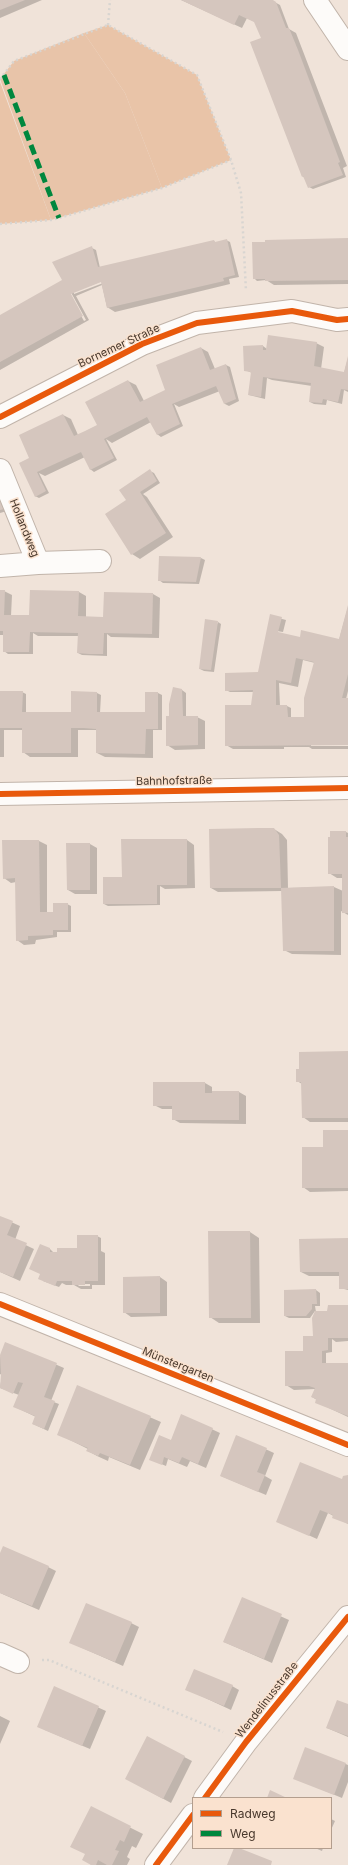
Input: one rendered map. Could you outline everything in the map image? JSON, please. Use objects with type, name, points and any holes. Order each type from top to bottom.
[{"type":"street","points":[[315,0],[348,49]]},
{"type":"street","name":"Bornemer Straße","points":[[0,417],[142,344],[197,323],[248,315],[292,311],[337,320],[348,319]]},
{"type":"street","name":"Hollandweg","points":[[0,470],[38,563]]},
{"type":"street","name":"Hollandweg","points":[[0,566],[100,561]]},
{"type":"street","name":"Bahnhofstraße","points":[[0,794],[348,788]]},
{"type":"street","name":"Münstergarten","points":[[0,1304],[348,1445]]},
{"type":"street","name":"Wendelinusstraße","points":[[206,1797],[246,1742],[348,1617]]},
{"type":"street","points":[[156,1865],[192,1816]]},
{"type":"path","points":[[108,25],[110,0]]},
{"type":"path","points":[[0,79],[14,61],[108,25],[197,75],[231,160],[241,193],[248,315]]},
{"type":"path","points":[[0,224],[59,218],[162,188],[231,160]]},
{"type":"path","points":[[9,1658],[49,1660],[246,1742]]},
{"type":"shaded area","points":[[108,25],[197,75],[231,160],[162,188],[125,93],[84,33]]},
{"type":"shaded area","points":[[84,33],[125,93],[162,188],[51,220],[0,79],[14,61]]},
{"type":"shaded area","points":[[0,82],[51,220],[0,224]]},
{"type":"building","points":[[0,0],[25,0],[0,10]]},
{"type":"building","points":[[181,0],[273,0],[276,2],[286,28],[289,28],[298,50],[340,162],[338,163],[343,175],[308,188],[303,176],[302,177],[250,42],[261,38],[254,22],[239,15],[234,25]]},
{"type":"building","points":[[348,238],[348,280],[265,281],[265,279],[253,279],[252,242],[265,242],[265,240]]},
{"type":"building","points":[[227,239],[235,275],[223,278],[224,281],[107,308],[101,282],[71,294],[83,316],[0,362],[0,315],[62,280],[52,262],[92,246],[98,267],[214,240],[215,242]]},
{"type":"building","points":[[268,335],[317,342],[314,366],[344,372],[348,356],[348,390],[341,389],[338,402],[323,399],[322,403],[309,402],[311,383],[263,377],[261,397],[248,395],[251,372],[244,371],[243,346],[263,345],[263,350],[266,350]]},
{"type":"building","points":[[201,347],[210,370],[226,364],[236,399],[224,404],[216,386],[172,404],[180,424],[157,435],[147,417],[104,439],[114,458],[90,470],[81,452],[37,472],[46,491],[35,497],[19,463],[29,458],[19,435],[63,414],[74,436],[85,431],[97,425],[85,402],[128,380],[140,402],[165,390],[156,365]]},
{"type":"building","points":[[150,469],[157,481],[140,492],[166,533],[131,555],[105,514],[126,500],[119,490]]},
{"type":"building","points":[[0,498],[4,509],[0,510]]},
{"type":"building","points":[[159,556],[201,557],[196,582],[158,581]]},
{"type":"building","points":[[0,590],[5,590],[4,615],[29,615],[30,590],[79,591],[78,616],[103,617],[104,592],[153,593],[152,634],[104,633],[103,654],[90,654],[77,653],[78,633],[30,632],[29,652],[3,652],[3,631],[0,631]]},
{"type":"building","points":[[348,605],[348,674],[342,698],[348,698],[348,745],[225,746],[225,705],[251,705],[253,690],[225,691],[225,673],[258,672],[270,614],[282,617],[278,632],[300,637],[301,630],[339,639]],"holes":[[[296,658],[314,662],[304,698],[304,717],[288,717],[287,705],[276,705],[276,680],[291,683]]]},
{"type":"building","points":[[205,619],[218,621],[211,670],[199,669]]},
{"type":"building","points":[[173,687],[182,689],[183,716],[198,716],[198,745],[166,746],[166,716],[169,716],[169,704]]},
{"type":"building","points":[[0,691],[23,691],[22,712],[71,712],[71,691],[97,692],[97,712],[145,712],[145,692],[158,692],[158,729],[146,729],[145,754],[96,753],[96,729],[84,728],[71,728],[71,753],[22,753],[22,728],[0,728]]},
{"type":"building","points":[[274,828],[279,835],[281,888],[210,888],[209,829]]},
{"type":"building","points":[[330,831],[346,831],[346,837],[348,837],[348,913],[342,913],[342,874],[328,874],[328,837],[330,837]]},
{"type":"building","points":[[121,839],[187,839],[187,885],[157,885],[157,904],[103,904],[103,877],[122,877]]},
{"type":"building","points":[[2,840],[39,840],[40,912],[53,912],[53,903],[68,903],[68,930],[53,930],[53,935],[28,936],[28,940],[16,941],[15,878],[3,879]]},
{"type":"building","points":[[66,843],[90,843],[90,890],[67,890]]},
{"type":"building","points":[[334,886],[334,951],[283,951],[281,888]]},
{"type":"building","points":[[348,1051],[348,1118],[302,1118],[301,1082],[296,1082],[296,1069],[299,1069],[299,1052]]},
{"type":"building","points":[[153,1082],[205,1082],[205,1093],[212,1093],[212,1091],[239,1091],[239,1120],[172,1120],[172,1106],[153,1106]]},
{"type":"building","points":[[323,1130],[348,1130],[348,1188],[302,1188],[302,1147],[323,1147]]},
{"type":"building","points":[[0,1216],[13,1221],[7,1235],[27,1243],[13,1277],[0,1272]]},
{"type":"building","points":[[208,1231],[250,1231],[251,1318],[209,1318]]},
{"type":"building","points":[[77,1235],[98,1235],[98,1281],[85,1281],[85,1285],[72,1285],[72,1281],[57,1281],[55,1286],[38,1279],[40,1274],[29,1269],[40,1244],[50,1248],[50,1252],[57,1252],[57,1248],[77,1248]]},
{"type":"building","points":[[348,1238],[348,1289],[339,1289],[339,1272],[300,1272],[299,1239]]},
{"type":"building","points":[[160,1276],[160,1313],[123,1313],[123,1277]]},
{"type":"building","points":[[316,1289],[317,1304],[312,1304],[312,1309],[306,1316],[284,1316],[284,1290]]},
{"type":"building","points":[[328,1305],[348,1305],[348,1338],[328,1338],[328,1350],[322,1351],[322,1363],[348,1363],[348,1416],[315,1403],[316,1399],[311,1397],[315,1388],[309,1386],[285,1386],[285,1351],[303,1351],[303,1336],[313,1336],[312,1318],[315,1311],[327,1311]]},
{"type":"building","points":[[5,1342],[57,1363],[44,1397],[55,1401],[44,1429],[32,1424],[35,1416],[13,1407],[23,1383],[18,1382],[13,1394],[0,1388],[0,1355]]},
{"type":"building","points":[[77,1385],[151,1416],[130,1465],[100,1453],[98,1456],[86,1451],[88,1448],[57,1435]]},
{"type":"building","points":[[181,1414],[213,1428],[198,1464],[182,1457],[179,1463],[164,1457],[162,1465],[149,1460],[159,1435],[171,1440]]},
{"type":"building","points":[[236,1435],[267,1448],[257,1472],[265,1475],[258,1492],[220,1476]]},
{"type":"building","points":[[300,1462],[342,1479],[343,1476],[348,1475],[348,1524],[332,1518],[333,1515],[320,1510],[309,1536],[276,1522]]},
{"type":"building","points":[[3,1546],[49,1566],[32,1606],[0,1593],[0,1553]]},
{"type":"building","points":[[242,1597],[282,1614],[264,1659],[223,1642]]},
{"type":"building","points":[[86,1603],[132,1622],[115,1662],[69,1643]]},
{"type":"building","points":[[194,1669],[233,1685],[224,1706],[185,1690]]},
{"type":"building","points":[[54,1686],[99,1706],[82,1746],[37,1727]]},
{"type":"building","points":[[337,1700],[348,1704],[348,1736],[326,1728]]},
{"type":"building","points":[[147,1736],[185,1756],[163,1799],[125,1779]]},
{"type":"building","points":[[305,1747],[346,1763],[334,1795],[293,1779]]},
{"type":"building","points":[[270,1790],[285,1797],[267,1797]]},
{"type":"building","points":[[91,1806],[131,1826],[124,1842],[120,1840],[115,1850],[119,1851],[112,1865],[107,1865],[98,1860],[96,1865],[91,1865],[82,1860],[85,1854],[70,1847]]},
{"type":"building","points":[[234,1849],[242,1849],[272,1861],[271,1865],[227,1865]]},
{"type":"marked path","points":[[4,75],[59,218]]},
{"type":"cycle path","points":[[0,417],[142,344],[197,323],[292,311],[337,320],[348,319]]},
{"type":"cycle path","points":[[0,794],[348,788]]},
{"type":"cycle path","points":[[0,1304],[348,1445]]},
{"type":"cycle path","points":[[206,1797],[246,1742],[348,1617]]},
{"type":"cycle path","points":[[156,1865],[192,1816]]}]
